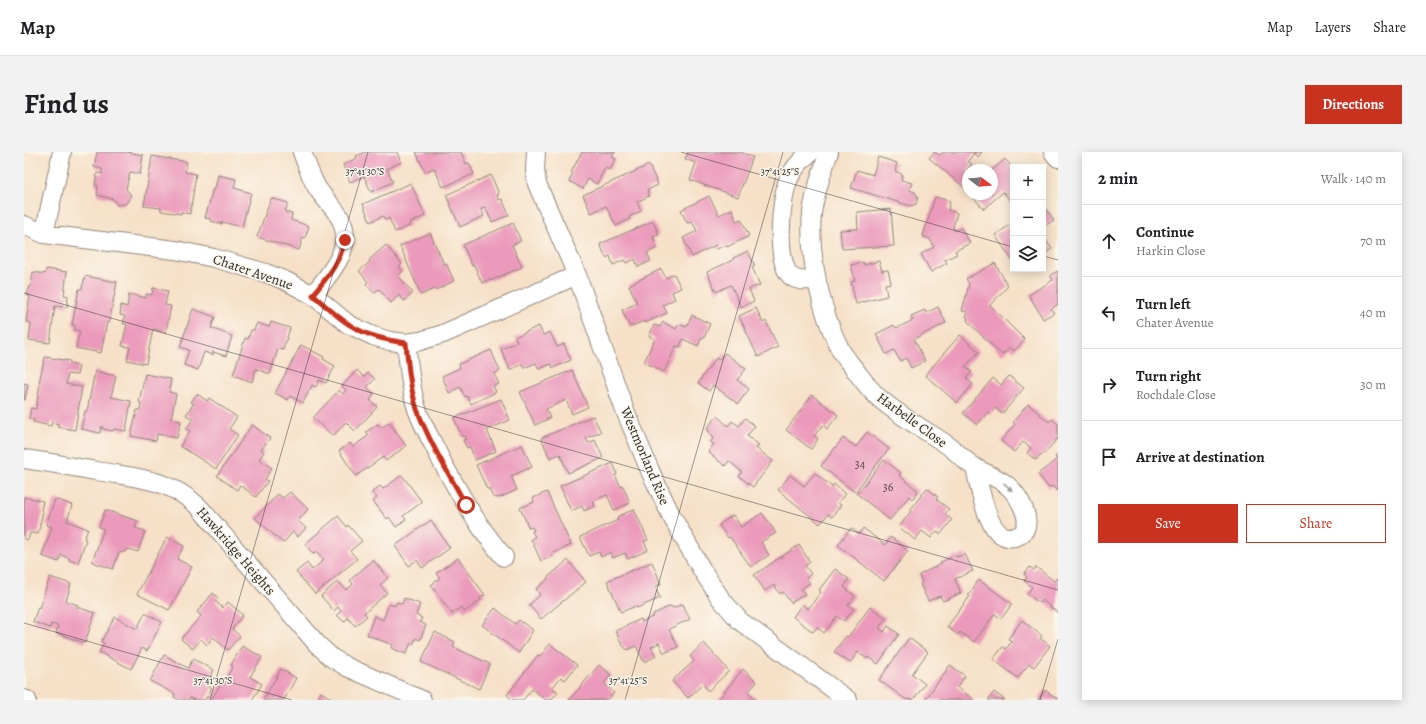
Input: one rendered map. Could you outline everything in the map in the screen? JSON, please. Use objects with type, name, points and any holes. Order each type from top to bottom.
[{"type":"street","points":[[44,234],[62,152]]},
{"type":"street","points":[[302,152],[317,187],[341,219],[344,227],[345,240],[343,252],[337,264],[313,295]]},
{"type":"street","name":"Westmorland Rise","points":[[536,152],[535,170],[537,184],[577,275],[624,408],[650,473],[671,515],[702,570],[721,599],[740,621],[848,700]]},
{"type":"street","points":[[811,152],[796,167],[789,179],[782,208],[780,228],[783,255],[788,272],[799,280],[817,280]]},
{"type":"street","name":"Harbelle Close","points":[[829,152],[815,196],[812,213],[814,265],[830,326],[842,352],[866,385],[878,398],[947,445],[975,467]]},
{"type":"street","points":[[1052,152],[1058,158]]},
{"type":"street","name":"Chater Avenue","points":[[24,225],[44,234],[174,250],[214,258],[266,273],[286,281],[313,295],[348,324],[360,331],[390,341],[406,343],[420,341],[443,334],[577,275]]},
{"type":"street","points":[[406,343],[411,385],[423,424],[466,505],[488,539],[504,557]]},
{"type":"street","name":"Hawkridge Heights","points":[[24,459],[150,480],[178,491],[190,498],[317,644],[332,658],[347,667],[422,700]]},
{"type":"building","points":[[97,152],[127,152],[143,155],[140,174],[130,172],[126,189],[131,195],[125,204],[117,205],[113,199],[97,195],[98,186],[95,185],[97,173],[102,174],[102,169],[94,167]]},
{"type":"building","points":[[366,152],[397,152],[401,162],[387,169],[393,182],[371,192],[364,176],[350,182],[343,165],[357,158],[356,156]]},
{"type":"building","points":[[416,152],[461,152],[466,164],[469,163],[474,174],[443,187],[434,168],[425,172]]},
{"type":"building","points":[[582,152],[615,152],[612,157],[616,159],[610,170],[605,168],[597,184],[588,179],[583,189],[569,181],[573,173],[571,172]]},
{"type":"building","points":[[688,152],[740,152],[753,157],[738,197],[690,180],[696,163],[685,159]]},
{"type":"building","points":[[934,152],[940,155],[943,152],[982,152],[978,157],[974,153],[968,161],[972,164],[962,164],[962,186],[929,158]]},
{"type":"building","points":[[152,156],[187,162],[185,172],[196,174],[190,214],[161,211],[161,208],[144,206]]},
{"type":"building","points":[[878,157],[897,163],[895,171],[902,174],[901,180],[912,183],[909,190],[915,192],[918,197],[916,204],[911,206],[851,188],[857,170],[873,175]]},
{"type":"building","points":[[1005,159],[1010,165],[1010,200],[1003,192],[998,196],[998,165]]},
{"type":"building","points":[[649,165],[658,185],[647,190],[649,196],[637,202],[641,211],[629,217],[630,219],[616,226],[606,206],[591,213],[583,195]]},
{"type":"building","points":[[218,175],[236,179],[234,188],[251,193],[242,227],[222,222],[222,224],[211,221],[212,219],[205,218]]},
{"type":"building","points":[[491,175],[499,194],[497,195],[499,200],[502,199],[509,215],[492,222],[485,207],[481,209],[484,216],[460,227],[446,195]]},
{"type":"building","points":[[411,183],[425,216],[409,223],[410,226],[395,232],[389,218],[385,220],[383,216],[370,222],[363,204]]},
{"type":"building","points":[[709,196],[719,215],[732,209],[736,221],[741,219],[749,236],[727,247],[726,245],[717,249],[716,245],[692,257],[683,238],[697,231],[692,221],[687,223],[681,210]]},
{"type":"building","points":[[935,197],[950,201],[948,210],[957,213],[953,227],[955,231],[961,228],[970,243],[955,251],[957,254],[945,260],[947,263],[931,272],[921,254],[934,247],[930,239],[923,236]]},
{"type":"building","points":[[271,198],[288,203],[285,212],[292,214],[291,220],[309,226],[305,238],[303,237],[299,250],[257,237]]},
{"type":"building","points":[[976,200],[994,200],[984,209]]},
{"type":"building","points":[[1046,208],[1054,220],[1046,225]]},
{"type":"building","points":[[891,209],[894,246],[842,249],[840,230],[858,229],[857,212]]},
{"type":"building","points":[[653,221],[659,235],[653,237],[657,248],[647,253],[651,261],[638,267],[635,259],[626,263],[624,260],[613,265],[610,256],[606,258],[600,244]]},
{"type":"building","points":[[513,223],[521,241],[512,245],[522,267],[482,283],[474,265],[472,266],[463,245]]},
{"type":"building","points":[[1010,225],[1010,257],[995,235]]},
{"type":"building","points":[[430,233],[444,264],[446,263],[454,281],[436,290],[436,288],[421,295],[400,246]]},
{"type":"building","points":[[1046,240],[1052,249],[1046,253]]},
{"type":"building","points":[[386,245],[402,264],[399,267],[403,271],[398,276],[413,293],[404,301],[399,295],[391,303],[379,289],[374,293],[366,284],[368,282],[359,271]]},
{"type":"building","points":[[748,251],[755,266],[752,267],[760,285],[749,289],[754,301],[741,307],[731,285],[716,292],[707,272]]},
{"type":"building","points":[[879,261],[882,271],[888,270],[891,283],[885,284],[887,296],[856,304],[851,282],[855,281],[851,265],[863,262],[864,265]]},
{"type":"building","points":[[995,263],[1008,286],[990,305],[1025,340],[1014,351],[1010,348],[1002,355],[967,321],[968,318],[966,317],[968,312],[962,311],[969,284],[966,279]]},
{"type":"building","points":[[46,269],[67,272],[64,295],[68,296],[67,307],[55,306],[50,343],[29,340],[31,323],[26,322],[30,295],[27,295],[29,286],[31,286],[33,272],[45,274]]},
{"type":"building","points":[[661,269],[666,278],[674,274],[681,288],[672,292],[675,299],[663,305],[667,313],[645,323],[644,321],[630,327],[622,310],[637,303],[629,285]]},
{"type":"building","points":[[1058,271],[1058,304],[1051,309],[1054,313],[1043,319],[1029,295],[1053,280],[1050,275]]},
{"type":"building","points":[[85,276],[117,282],[109,323],[107,322],[101,353],[76,348],[80,331],[75,330],[75,325],[72,325],[79,289],[82,289]]},
{"type":"building","points":[[153,288],[168,291],[165,305],[171,306],[166,332],[153,329],[146,364],[127,360],[130,347],[122,346],[127,324],[123,324],[125,316],[120,315],[121,305],[127,307],[129,294],[146,298],[146,294],[152,295]]},
{"type":"building","points":[[938,307],[946,323],[914,339],[925,361],[911,368],[906,358],[900,361],[894,350],[886,354],[876,334],[894,325],[896,328],[899,327],[913,320],[911,316],[925,310],[926,313]]},
{"type":"building","points":[[756,308],[763,323],[766,321],[778,347],[758,357],[739,316]]},
{"type":"building","points":[[193,309],[215,317],[211,328],[232,336],[226,356],[213,352],[213,355],[204,352],[198,370],[184,365],[189,350],[180,347]]},
{"type":"building","points":[[692,315],[710,324],[704,338],[702,337],[698,346],[683,339],[680,347],[676,346],[664,372],[644,362],[655,339],[649,336],[654,325],[660,327],[663,322],[676,329],[679,324],[686,327]]},
{"type":"building","points":[[271,322],[290,328],[283,350],[278,349],[270,374],[256,369],[252,382],[233,375],[245,338],[248,339],[251,330],[254,330],[257,323],[269,327]]},
{"type":"building","points":[[539,326],[543,335],[550,332],[557,347],[564,344],[571,360],[553,368],[551,364],[539,369],[536,363],[524,368],[522,364],[510,370],[501,349],[517,342],[515,337]]},
{"type":"building","points":[[960,335],[979,352],[965,367],[972,372],[966,378],[973,384],[957,403],[925,375]]},
{"type":"building","points":[[301,345],[324,357],[323,359],[335,366],[326,383],[319,380],[316,387],[312,385],[303,403],[290,396],[288,400],[275,393]]},
{"type":"building","points":[[491,350],[500,371],[494,374],[499,384],[493,386],[496,392],[471,404],[467,396],[465,397],[460,387],[449,393],[442,376],[460,368],[459,364]]},
{"type":"building","points":[[725,353],[746,369],[737,380],[749,389],[738,404],[713,385],[709,391],[698,383],[716,358],[719,360]]},
{"type":"building","points":[[45,357],[70,361],[70,364],[79,366],[77,375],[68,374],[66,384],[82,387],[75,430],[58,427],[58,424],[52,422],[51,426],[33,422],[34,419],[29,419],[31,408],[36,409],[39,382]]},
{"type":"building","points":[[357,370],[364,377],[368,373],[375,379],[367,387],[374,394],[370,400],[377,407],[355,431],[346,422],[333,436],[313,418],[339,390],[343,394],[346,390],[342,386]]},
{"type":"building","points":[[572,370],[588,407],[572,414],[566,400],[546,409],[550,418],[535,425],[520,392]]},
{"type":"building","points":[[95,371],[116,376],[111,397],[131,401],[126,431],[114,429],[113,431],[103,429],[103,427],[101,427],[100,433],[81,429],[85,411],[87,411]]},
{"type":"building","points":[[145,374],[171,379],[169,392],[176,394],[171,419],[181,421],[177,438],[157,434],[156,441],[131,436],[137,410],[140,410],[141,403],[139,402]]},
{"type":"building","points":[[1009,376],[1024,388],[1002,414],[995,408],[990,414],[988,412],[977,425],[963,413],[993,378],[1001,385]]},
{"type":"building","points":[[24,383],[28,384],[25,400],[24,400]]},
{"type":"building","points":[[197,394],[207,401],[209,398],[237,417],[229,429],[238,435],[216,469],[180,446],[190,431],[186,429],[193,419],[186,415],[194,403],[191,402]]},
{"type":"building","points":[[812,395],[838,415],[827,429],[823,425],[814,436],[818,439],[811,449],[786,430]]},
{"type":"building","points":[[501,399],[510,420],[487,430],[496,451],[475,460],[470,447],[467,448],[463,440],[466,439],[464,436],[462,437],[454,418]]},
{"type":"building","points":[[1028,404],[1049,422],[1052,419],[1058,424],[1058,440],[1057,439],[1043,455],[1041,454],[1036,460],[1027,453],[1031,448],[1023,442],[1014,452],[1001,441],[1015,424],[1013,422]]},
{"type":"building","points":[[593,416],[601,432],[586,438],[588,443],[595,440],[603,458],[568,473],[560,454],[550,458],[541,438]]},
{"type":"building","points":[[717,416],[728,426],[732,421],[739,426],[745,418],[755,426],[747,436],[759,445],[756,448],[773,461],[753,487],[739,476],[742,472],[729,461],[725,466],[708,452],[714,444],[710,442],[713,439],[707,428]]},
{"type":"building","points":[[389,422],[406,446],[386,461],[383,457],[356,476],[339,451],[350,443],[353,447],[369,435],[366,432],[378,424],[381,428]]},
{"type":"building","points":[[252,425],[270,438],[261,450],[264,452],[259,459],[272,468],[265,479],[268,481],[256,497],[240,485],[237,490],[217,476]]},
{"type":"building","points":[[867,432],[889,449],[855,492],[821,466],[843,438],[856,447]]},
{"type":"building","points":[[522,445],[532,467],[511,476],[517,490],[499,498],[493,497],[489,489],[487,489],[476,465]]},
{"type":"building","points":[[1058,455],[1057,491],[1052,486],[1049,488],[1038,474],[1057,459],[1055,457]]},
{"type":"building","points":[[884,460],[901,473],[899,475],[918,491],[912,499],[909,496],[890,520],[857,494]]},
{"type":"building","points":[[613,463],[617,474],[615,475],[621,487],[623,486],[630,503],[614,510],[607,495],[593,501],[595,506],[584,511],[582,506],[571,511],[560,486]]},
{"type":"building","points":[[815,473],[832,487],[834,484],[845,494],[838,503],[841,505],[832,517],[828,514],[820,524],[778,490],[790,475],[804,486]]},
{"type":"building","points":[[402,475],[422,502],[403,516],[406,519],[396,527],[389,517],[387,519],[373,501],[377,498],[372,492],[380,486],[383,489]]},
{"type":"building","points":[[927,488],[938,497],[936,499],[949,509],[945,514],[952,520],[941,534],[937,531],[931,538],[922,531],[915,540],[899,527]]},
{"type":"building","points":[[290,492],[308,509],[298,521],[306,528],[298,537],[293,532],[283,543],[255,518],[278,494],[283,498]]},
{"type":"building","points":[[547,492],[571,545],[552,554],[553,556],[541,561],[531,539],[535,537],[532,531],[534,530],[532,527],[529,528],[520,508],[534,502],[533,498]]},
{"type":"building","points":[[24,497],[43,501],[41,510],[43,511],[38,534],[30,533],[28,540],[24,539]]},
{"type":"building","points":[[55,499],[72,505],[67,521],[88,529],[78,563],[61,555],[59,562],[42,556],[52,527],[46,525]]},
{"type":"building","points":[[634,509],[648,540],[644,541],[648,550],[628,559],[625,553],[613,558],[611,552],[601,557],[599,552],[589,556],[580,537],[618,520],[617,517]]},
{"type":"building","points":[[105,510],[138,521],[135,528],[145,531],[138,552],[128,549],[122,553],[119,552],[113,569],[92,562],[104,529],[99,527]]},
{"type":"building","points":[[762,513],[776,533],[761,542],[769,555],[751,567],[730,537],[728,538],[719,525],[733,515],[741,527]]},
{"type":"building","points":[[338,516],[362,541],[350,551],[357,559],[315,594],[296,572],[307,563],[312,570],[324,560],[316,551],[313,554],[305,544]]},
{"type":"building","points":[[431,520],[450,548],[422,568],[417,560],[409,566],[395,546]]},
{"type":"building","points":[[851,528],[859,534],[863,528],[885,545],[891,537],[908,551],[884,581],[838,545]]},
{"type":"building","points":[[167,537],[184,546],[177,559],[192,567],[169,610],[137,594]]},
{"type":"building","points":[[799,545],[810,562],[805,566],[811,574],[806,578],[810,583],[801,589],[805,594],[791,603],[783,592],[780,594],[774,585],[765,591],[754,575]]},
{"type":"building","points":[[965,554],[973,571],[955,579],[961,593],[943,601],[940,596],[928,601],[920,584],[922,583],[919,575],[956,555],[957,557]]},
{"type":"building","points":[[458,558],[485,595],[480,598],[481,600],[464,612],[461,607],[452,614],[431,585],[440,578],[436,573]]},
{"type":"building","points":[[373,560],[388,578],[380,585],[387,593],[364,613],[367,616],[355,626],[348,618],[344,622],[337,615],[341,611],[338,607],[334,611],[321,596],[338,581],[346,590],[353,584],[350,580]]},
{"type":"building","points":[[568,560],[586,582],[541,619],[529,605],[540,595],[536,589]]},
{"type":"building","points":[[652,562],[661,584],[655,587],[660,598],[637,608],[636,606],[621,612],[607,581]]},
{"type":"building","points":[[1030,567],[1034,570],[1036,567],[1054,581],[1058,577],[1058,613],[1042,600],[1040,603],[1027,594],[1032,587],[1024,581],[1027,577],[1024,574]]},
{"type":"building","points":[[835,569],[849,579],[844,587],[855,596],[848,605],[854,609],[844,621],[837,616],[824,633],[817,627],[813,632],[793,617],[802,604],[808,609],[821,592],[819,590]]},
{"type":"building","points":[[50,577],[71,584],[66,601],[78,605],[77,607],[95,613],[85,643],[56,633],[58,626],[51,624],[50,628],[33,622]]},
{"type":"building","points":[[979,580],[1012,604],[1001,619],[995,614],[974,642],[960,632],[958,635],[947,627],[970,596],[968,595]]},
{"type":"building","points":[[213,593],[218,598],[215,601],[223,608],[228,602],[243,615],[232,629],[240,636],[228,650],[213,637],[207,645],[201,639],[193,649],[181,639],[201,616],[197,612]]},
{"type":"building","points":[[404,598],[420,604],[416,615],[422,618],[420,622],[426,625],[420,640],[416,638],[413,644],[411,643],[406,654],[391,648],[393,645],[367,635],[374,616],[383,620],[389,604],[395,606],[397,602],[402,604]]},
{"type":"building","points":[[683,604],[690,619],[669,629],[678,647],[664,653],[659,643],[651,647],[656,656],[644,662],[636,646],[627,650],[623,646],[615,631],[641,619],[642,622],[654,616],[653,614],[671,606],[673,608]]},
{"type":"building","points":[[870,607],[886,618],[879,628],[884,632],[888,626],[899,634],[878,664],[868,657],[867,659],[858,652],[850,663],[834,652],[846,636],[848,637]]},
{"type":"building","points":[[495,608],[515,624],[519,620],[533,630],[519,653],[482,625]]},
{"type":"building","points":[[145,613],[162,622],[147,651],[142,648],[131,669],[99,652],[104,643],[101,642],[115,617],[137,629]]},
{"type":"building","points":[[1022,620],[1042,636],[1040,638],[1050,646],[1034,667],[1029,664],[1018,678],[993,659],[1003,647],[1006,649],[1012,641],[1008,639]]},
{"type":"building","points":[[435,632],[455,642],[453,647],[490,664],[479,689],[421,662]]},
{"type":"building","points":[[909,638],[928,652],[912,674],[925,684],[913,700],[905,699],[879,680]]},
{"type":"building","points":[[704,643],[729,671],[708,691],[703,684],[688,698],[672,681],[694,661],[690,656]]},
{"type":"building","points":[[550,644],[577,665],[565,680],[561,677],[552,688],[558,692],[551,700],[546,700],[532,689],[523,700],[513,700],[507,695],[538,655],[540,656]]},
{"type":"building","points":[[242,646],[262,657],[250,677],[262,684],[252,700],[211,700],[222,682],[224,683],[233,666],[231,665]]},
{"type":"building","points":[[164,655],[188,668],[193,659],[214,670],[206,685],[212,688],[205,700],[194,700],[190,698],[189,700],[179,700],[174,697],[175,694],[150,681]]},
{"type":"building","points":[[599,665],[611,675],[604,683],[614,693],[608,700],[569,700]]},
{"type":"building","points":[[950,665],[965,676],[957,687],[974,700],[925,700]]},
{"type":"building","points":[[281,669],[296,678],[284,700],[263,700]]},
{"type":"building","points":[[743,669],[757,682],[748,692],[757,700],[718,700]]},
{"type":"building","points":[[1045,690],[1058,699],[1058,700],[1038,700]]},
{"type":"building","points":[[321,692],[334,700],[317,700]]},
{"type":"building","points":[[994,692],[1005,700],[988,700]]},
{"type":"route","points":[[345,240],[343,252],[337,264],[313,295],[348,324],[360,331],[390,341],[406,343],[411,385],[417,408],[430,438],[466,505]]}]
